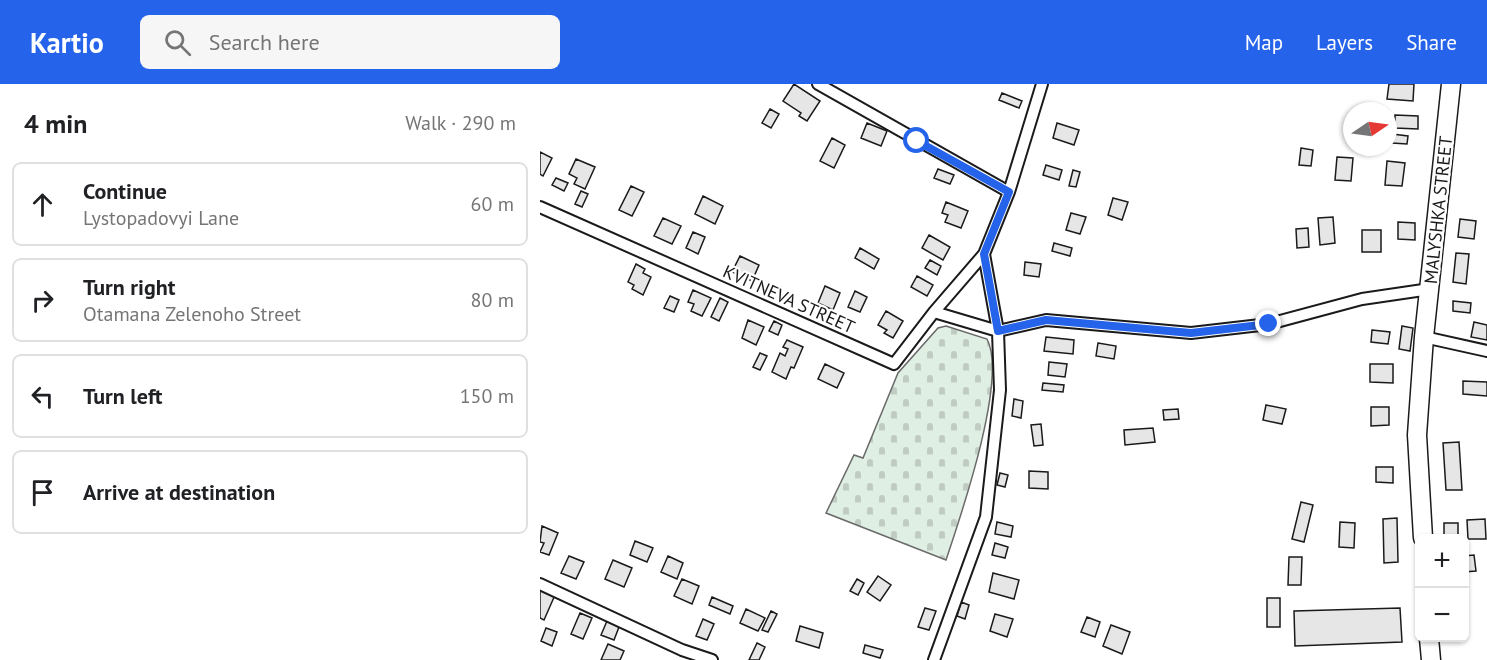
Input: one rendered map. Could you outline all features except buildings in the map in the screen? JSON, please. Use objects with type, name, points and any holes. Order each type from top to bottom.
[{"type":"main road","name":"MALYSHKA STREET","points":[[1423,534],[1417,435],[1424,337],[1451,84]]},
{"type":"main road","points":[[1429,642],[1431,660]]},
{"type":"street","points":[[818,84],[834,88],[1009,192]]},
{"type":"street","points":[[934,660],[986,517],[1000,390],[998,331],[984,254],[1009,192],[1042,84]]},
{"type":"street","name":"KVITNEVA STREET","points":[[540,207],[894,364],[934,312],[984,254]]},
{"type":"street","points":[[934,312],[998,331],[1046,320],[1191,333],[1269,324],[1362,299],[1430,289]]},
{"type":"street","points":[[1424,337],[1487,351]]},
{"type":"street","points":[[540,584],[680,655],[712,660]]},
{"type":"green space","points":[[946,326],[987,339],[992,358],[992,384],[980,448],[946,560],[826,513],[854,455],[863,458],[898,373],[938,328]]},
{"type":"route","points":[[917,141],[1009,192],[984,254],[998,331],[1046,320],[1191,333],[1269,324]]}]
